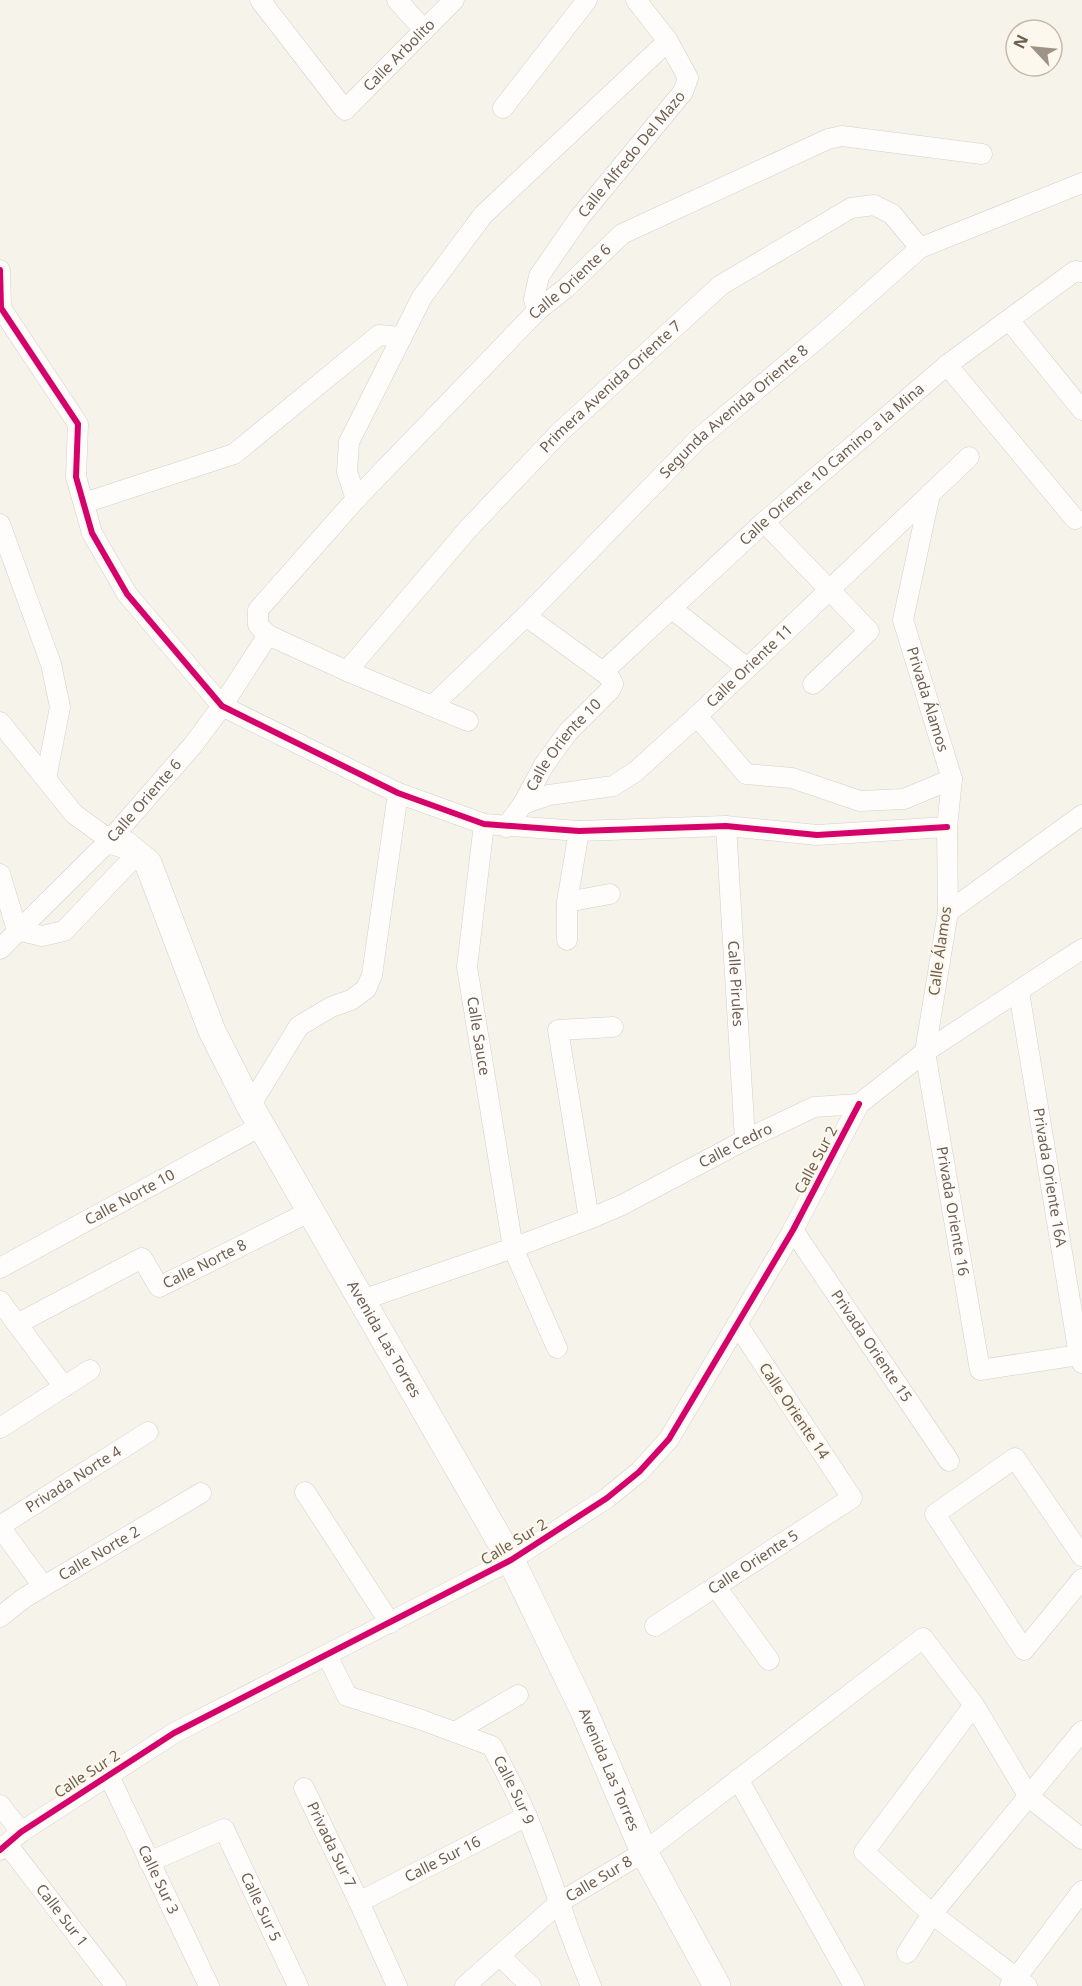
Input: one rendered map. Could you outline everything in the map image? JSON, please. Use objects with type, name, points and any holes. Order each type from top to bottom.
[{"type":"main road","name":"Avenida Las Torres","points":[[110,840],[126,845],[148,863],[212,1031],[255,1116],[511,1560],[584,1711],[644,1852],[717,1986]]},
{"type":"street","name":"Calle Arbolito","points":[[260,0],[345,110],[453,0]]},
{"type":"street","points":[[397,0],[424,30]]},
{"type":"street","points":[[503,108],[586,0]]},
{"type":"street","name":"Calle Alfredo Del Mazo","points":[[537,311],[534,299],[538,276],[579,218],[683,92],[688,78],[668,41],[639,1]]},
{"type":"street","points":[[356,499],[347,472],[349,442],[422,297],[483,215],[668,41]]},
{"type":"street","name":"Calle Oriente 6","points":[[0,949],[110,840],[193,745],[222,706],[268,635],[258,625],[258,610],[356,499],[537,311],[567,287],[622,234],[828,139],[842,136],[982,154]]},
{"type":"street","name":"Segunda Avenida Oriente 8","points":[[432,706],[526,616],[697,440],[830,328],[920,248],[1082,183]]},
{"type":"street","name":"Primera Avenida Oriente 7","points":[[347,671],[468,529],[560,432],[722,285],[851,207],[874,205],[892,214],[920,248]]},
{"type":"street","points":[[0,270],[1,308],[78,424],[76,477],[92,533],[127,594],[222,706],[398,793],[484,824],[579,831],[726,826],[817,835],[947,827]]},
{"type":"street","name":"Calle Oriente 10 Camino a la Mina","points":[[606,681],[672,608],[764,522],[947,366],[1078,272]]},
{"type":"street","points":[[1009,320],[1082,410]]},
{"type":"street","points":[[84,503],[234,454],[379,335],[401,337]]},
{"type":"street","points":[[947,366],[1075,519]]},
{"type":"street","name":"Calle Oriente 11","points":[[523,804],[549,795],[613,786],[635,772],[969,457]]},
{"type":"street","name":"Privada Álamos","points":[[930,494],[903,620],[952,778]]},
{"type":"street","points":[[764,522],[869,631],[813,684]]},
{"type":"street","points":[[0,524],[51,664],[60,707],[46,779]]},
{"type":"street","points":[[672,608],[747,668]]},
{"type":"street","points":[[526,616],[606,681]]},
{"type":"street","points":[[268,635],[347,671],[468,721]]},
{"type":"street","name":"Calle Oriente 10","points":[[523,804],[544,765],[606,681]]},
{"type":"street","points":[[697,716],[746,774],[792,778],[860,801],[904,800],[952,778]]},
{"type":"street","points":[[0,722],[74,814],[110,840]]},
{"type":"street","name":"Calle Álamos","points":[[925,1052],[948,912],[947,827],[952,778]]},
{"type":"street","points":[[255,1116],[299,1026],[331,1007],[351,1000],[366,989],[372,975],[398,793]]},
{"type":"street","points":[[506,826],[523,804]]},
{"type":"street","points":[[948,912],[1082,815]]},
{"type":"street","name":"Calle Sauce","points":[[484,824],[467,968],[513,1248],[557,1348]]},
{"type":"street","name":"Calle Pirules","points":[[726,826],[745,1140]]},
{"type":"street","points":[[567,940],[567,902],[579,831]]},
{"type":"street","points":[[0,874],[17,930],[42,936],[64,931],[137,854]]},
{"type":"street","points":[[567,902],[610,894]]},
{"type":"street","points":[[859,1104],[925,1052],[1082,949]]},
{"type":"street","name":"Privada Oriente 16A","points":[[1019,992],[1081,1359]]},
{"type":"street","points":[[590,1220],[558,1030],[614,1027]]},
{"type":"street","name":"Privada Oriente 16","points":[[925,1052],[980,1370],[1081,1359]]},
{"type":"street","name":"Calle Cedro","points":[[362,1300],[590,1220],[814,1107],[859,1104]]},
{"type":"street","name":"Calle Sur 2","points":[[9,1842],[108,1774],[174,1733],[511,1560],[607,1498],[639,1472],[669,1439],[794,1230],[859,1104]]},
{"type":"street","name":"Calle Norte 10","points":[[0,1268],[255,1116]]},
{"type":"street","name":"Calle Norte 8","points":[[17,1324],[142,1258],[159,1287],[311,1211]]},
{"type":"street","name":"Privada Oriente 15","points":[[794,1230],[949,1461]]},
{"type":"street","points":[[0,1301],[64,1387]]},
{"type":"street","name":"Calle Oriente 14","points":[[737,1324],[852,1498]]},
{"type":"street","points":[[0,1428],[90,1370]]},
{"type":"street","name":"Privada Norte 4","points":[[0,1527],[148,1432]]},
{"type":"street","points":[[1082,1556],[1015,1458],[936,1514],[1024,1650],[1082,1579]]},
{"type":"street","points":[[305,1492],[390,1623]]},
{"type":"street","name":"Calle Norte 2","points":[[0,1617],[43,1586],[201,1493]]},
{"type":"street","name":"Calle Oriente 5","points":[[655,1626],[852,1498]]},
{"type":"street","points":[[0,1527],[43,1586]]},
{"type":"street","points":[[716,1587],[769,1660]]},
{"type":"street","name":"Calle Sur 8","points":[[465,1986],[560,1902],[644,1852],[922,1638],[974,1705]]},
{"type":"street","name":"Calle Sur 9","points":[[327,1655],[346,1696],[492,1746],[526,1816],[591,1986]]},
{"type":"street","points":[[455,1732],[518,1695]]},
{"type":"street","points":[[1082,1839],[1029,1797],[974,1705],[864,1852],[932,1914],[1018,1983],[1082,1891]]},
{"type":"street","points":[[907,1953],[932,1914],[1082,1731]]},
{"type":"street","name":"Calle Sur 3","points":[[108,1774],[208,1986]]},
{"type":"street","points":[[738,1779],[854,1986]]},
{"type":"street","name":"Privada Sur 7","points":[[304,1788],[397,1986]]},
{"type":"street","name":"Calle Sur 1","points":[[0,1805],[9,1842],[116,1986]]},
{"type":"street","name":"Calle Sur 16","points":[[359,1902],[526,1816]]},
{"type":"street","name":"Calle Sur 5","points":[[149,1862],[224,1829],[298,1986]]},
{"type":"street","points":[[500,1956],[531,1986]]},
{"type":"cycle path","points":[[0,270],[1,308],[78,424],[76,477],[92,533],[127,594],[222,706],[398,793],[484,824],[579,831],[726,826],[817,835],[947,827]]},
{"type":"cycle path","points":[[0,1850],[21,1832],[174,1733],[511,1560],[607,1498],[639,1472],[669,1439],[793,1230],[859,1104]]}]
